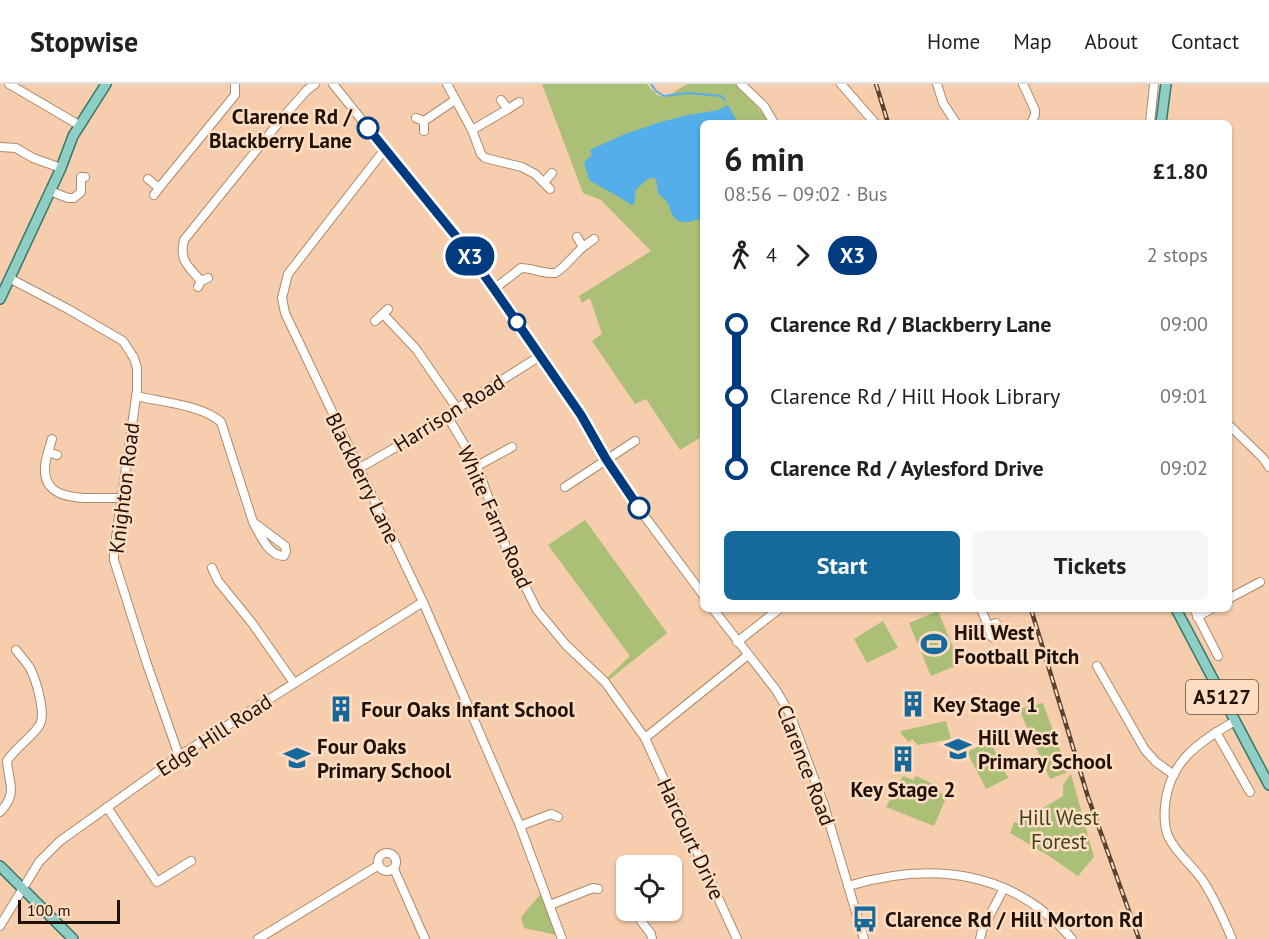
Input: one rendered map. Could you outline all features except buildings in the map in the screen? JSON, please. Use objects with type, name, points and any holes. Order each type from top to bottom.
[{"type":"main road","points":[[0,299],[79,125],[106,84]]},
{"type":"main road","points":[[1161,120],[1166,84]]},
{"type":"main road","name":"A5127","points":[[1178,612],[1269,784]]},
{"type":"main road","points":[[0,866],[74,939]]},
{"type":"street","points":[[9,84],[79,125]]},
{"type":"street","points":[[154,195],[235,95],[235,84]]},
{"type":"street","points":[[203,282],[183,260],[181,252],[184,240],[284,116],[315,84]]},
{"type":"street","points":[[333,84],[459,240],[581,415],[606,459],[638,506],[700,591]]},
{"type":"street","points":[[447,84],[472,130],[481,154],[485,158],[522,167],[550,189]]},
{"type":"street","points":[[741,84],[764,106],[772,120]]},
{"type":"street","points":[[841,84],[872,120]]},
{"type":"street","points":[[937,84],[943,104],[954,120]]},
{"type":"street","points":[[1023,84],[1035,110],[1032,120]]},
{"type":"street","points":[[1150,120],[1154,84]]},
{"type":"street","points":[[424,131],[420,119],[455,100]]},
{"type":"street","points":[[501,100],[508,109]]},
{"type":"street","points":[[472,130],[519,102]]},
{"type":"street","points":[[0,147],[16,148],[33,158],[61,168]]},
{"type":"street","name":"Blackberry Lane","points":[[385,149],[288,274],[282,298],[285,314],[423,602],[520,826],[562,939]]},
{"type":"street","points":[[544,182],[552,173]]},
{"type":"street","points":[[50,191],[74,198],[81,192],[81,177],[85,177]]},
{"type":"street","points":[[148,179],[159,188]]},
{"type":"street","points":[[577,237],[583,247]]},
{"type":"street","points":[[494,289],[521,268],[555,273],[562,270],[570,257],[594,238]]},
{"type":"street","name":"Knighton Road","points":[[0,277],[68,309],[123,341],[138,368],[114,560],[179,756]]},
{"type":"street","points":[[375,321],[385,312],[416,349],[456,407]]},
{"type":"street","name":"Harrison Road","points":[[358,469],[540,356]]},
{"type":"street","points":[[136,396],[200,411],[213,415],[221,422],[253,522],[271,552],[276,556],[284,556],[285,546],[253,522]]},
{"type":"street","name":"White Farm Road","points":[[446,414],[477,466],[507,550],[537,610],[566,645],[605,682],[645,738]]},
{"type":"street","points":[[1232,428],[1263,458],[1269,467]]},
{"type":"street","points":[[52,439],[44,466],[46,481],[53,490],[62,496],[122,498]]},
{"type":"street","points":[[565,487],[634,441]]},
{"type":"street","points":[[477,466],[512,447]]},
{"type":"street","points":[[48,452],[57,455]]},
{"type":"street","points":[[212,568],[218,581],[252,623],[294,683]]},
{"type":"street","points":[[1232,597],[1260,582]]},
{"type":"street","name":"Edge Hill Road","points":[[0,926],[39,862],[49,851],[179,756],[423,602]]},
{"type":"street","name":"Clarence Road","points":[[714,612],[776,690],[790,714],[824,805],[864,939]]},
{"type":"street","points":[[737,642],[775,612]]},
{"type":"street","points":[[983,612],[992,624],[992,637]]},
{"type":"street","points":[[1196,613],[1218,656]]},
{"type":"street","points":[[1196,647],[1209,640]]},
{"type":"street","points":[[0,812],[9,802],[12,792],[7,761],[38,727],[42,719],[42,707],[31,670],[16,650]]},
{"type":"street","points":[[645,738],[748,655]]},
{"type":"street","points":[[1097,666],[1145,750],[1156,762],[1174,775]]},
{"type":"street","points":[[1232,939],[1203,881],[1166,832],[1165,803],[1181,761],[1203,740],[1235,722]]},
{"type":"street","points":[[1216,732],[1250,792]]},
{"type":"street","name":"Harcourt Drive","points":[[645,738],[737,939]]},
{"type":"street","points":[[107,807],[157,882],[192,861]]},
{"type":"street","points":[[520,826],[551,814],[558,817]]},
{"type":"street","points":[[258,939],[270,936],[379,865],[381,857],[388,854],[396,859],[394,869],[425,939]]},
{"type":"street","points":[[379,865],[385,871],[394,869]]},
{"type":"street","points":[[848,886],[884,876],[924,872],[971,878],[1004,888],[1034,904],[1072,939]]},
{"type":"street","points":[[550,905],[593,888],[598,889]]},
{"type":"street","points":[[980,939],[982,930],[1004,888]]},
{"type":"street","points":[[641,921],[652,939]]},
{"type":"green space","points":[[542,84],[647,84],[657,95],[666,97],[687,84],[737,84],[768,120],[700,120],[700,438],[680,450],[646,399],[635,404],[592,341],[602,334],[590,298],[582,303],[579,296],[651,251],[601,200],[583,193]]},
{"type":"green space","points":[[585,520],[667,633],[609,680],[607,678],[630,656],[548,545]]},
{"type":"green space","name":"Hill West Football Pitch","points":[[938,612],[960,664],[931,676],[909,623]]},
{"type":"green space","points":[[883,621],[898,648],[867,663],[854,639]]},
{"type":"green space","points":[[1043,703],[1068,772],[1050,779],[1019,709]]},
{"type":"green space","points":[[946,721],[951,739],[918,745],[912,739],[909,742],[901,734],[901,731]]},
{"type":"green space","points":[[990,741],[1008,778],[986,789],[967,752]]},
{"type":"green space","name":"Hill West Forest","points":[[1071,774],[1094,857],[1078,876],[1010,833],[1014,822],[1018,823],[1063,796],[1063,785]]},
{"type":"green space","points":[[903,776],[913,780],[916,776],[933,784],[931,789],[947,796],[934,826],[886,807]]},
{"type":"green space","points":[[544,890],[561,936],[524,928],[521,917]]},
{"type":"water","points":[[728,105],[736,120],[700,120],[700,220],[687,222],[676,219],[658,193],[656,179],[648,179],[636,189],[634,204],[631,205],[589,180],[584,162],[592,155],[590,151],[592,149],[625,134],[661,122],[719,110]]},
{"type":"waterway","points":[[651,84],[664,96],[688,93],[721,96],[725,100]]},
{"type":"railway","points":[[876,84],[887,120]]},
{"type":"railway","points":[[1032,612],[1088,797],[1139,939]]},
{"type":"bus line","name":"X3","points":[[368,128],[459,240],[494,289],[581,415],[606,459],[639,508]]},
{"type":"place","name":"Clarence Rd / Blackberry Lane","points":[[368,128]]},
{"type":"place","name":"Hill West Football Pitch","points":[[934,644]]},
{"type":"place","name":"Key Stage 1","points":[[913,704]]},
{"type":"place","name":"Four Oaks Infant School","points":[[341,709]]},
{"type":"place","name":"Hill West Primary School","points":[[958,749]]},
{"type":"place","name":"Four Oaks Primary School","points":[[297,758]]},
{"type":"place","name":"Key Stage 2","points":[[903,759]]},
{"type":"place","name":"Clarence Rd / Hill Morton Rd","points":[[865,919]]}]
